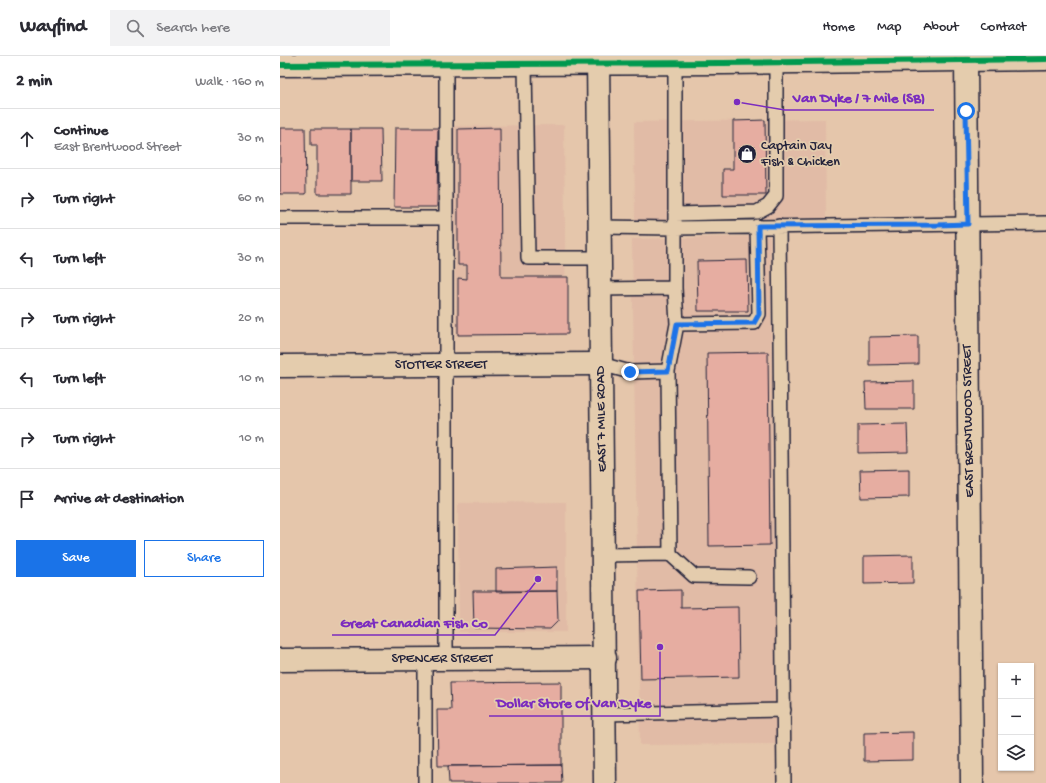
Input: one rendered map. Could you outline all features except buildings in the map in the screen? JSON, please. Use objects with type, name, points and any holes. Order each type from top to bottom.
[{"type":"street","points":[[280,65],[454,61],[525,64],[598,60],[675,63],[723,60],[776,63],[900,58],[1046,59]]},
{"type":"street","name":"EAST BRENTWOOD STREET","points":[[966,59],[972,783]]},
{"type":"street","name":"EAST 7 MILE ROAD","points":[[598,60],[606,783]]},
{"type":"street","name":"STOTTER STREET","points":[[280,366],[601,364]]},
{"type":"street","name":"SPENCER STREET","points":[[280,660],[605,658]]},
{"type":"lane","points":[[446,659],[446,218],[454,61]]},
{"type":"lane","points":[[670,554],[668,371],[677,324],[675,288],[675,63]]},
{"type":"lane","points":[[675,214],[757,212],[768,206],[776,196],[776,63]]},
{"type":"lane","points":[[525,64],[528,258],[600,258]]},
{"type":"lane","points":[[280,218],[446,218]]},
{"type":"lane","points":[[600,226],[675,228],[1046,224]]},
{"type":"lane","points":[[677,324],[754,323],[759,314],[758,226]]},
{"type":"lane","points":[[779,226],[784,783]]},
{"type":"lane","points":[[600,290],[675,288]]},
{"type":"lane","points":[[601,364],[630,372],[668,371]]},
{"type":"lane","points":[[603,555],[670,554],[694,576],[749,577]]},
{"type":"lane","points":[[425,659],[425,783]]},
{"type":"lane","points":[[605,714],[784,710]]},
{"type":"shaded area","points":[[825,119],[826,218],[635,221],[634,122]]},
{"type":"shaded area","points":[[564,125],[566,335],[456,336],[453,126]]},
{"type":"shaded area","points":[[770,236],[776,744],[640,745],[632,239]]},
{"type":"shaded area","points":[[566,502],[566,632],[459,632],[458,503]]},
{"type":"transit line","points":[[280,65],[723,63],[1046,59]]},
{"type":"place","name":"Van Dyke / 7 Mile (SB)","points":[[737,102]]},
{"type":"place","name":"Captain Jay Fish & Chicken","points":[[747,154]]},
{"type":"place","name":"Great Canadian Fish Co","points":[[538,579]]},
{"type":"place","name":"Dollar Store Of Van Dyke","points":[[660,647]]},
{"type":"route","points":[[630,372],[668,371],[677,324],[754,323],[759,314],[758,226],[968,224],[966,111]]}]
